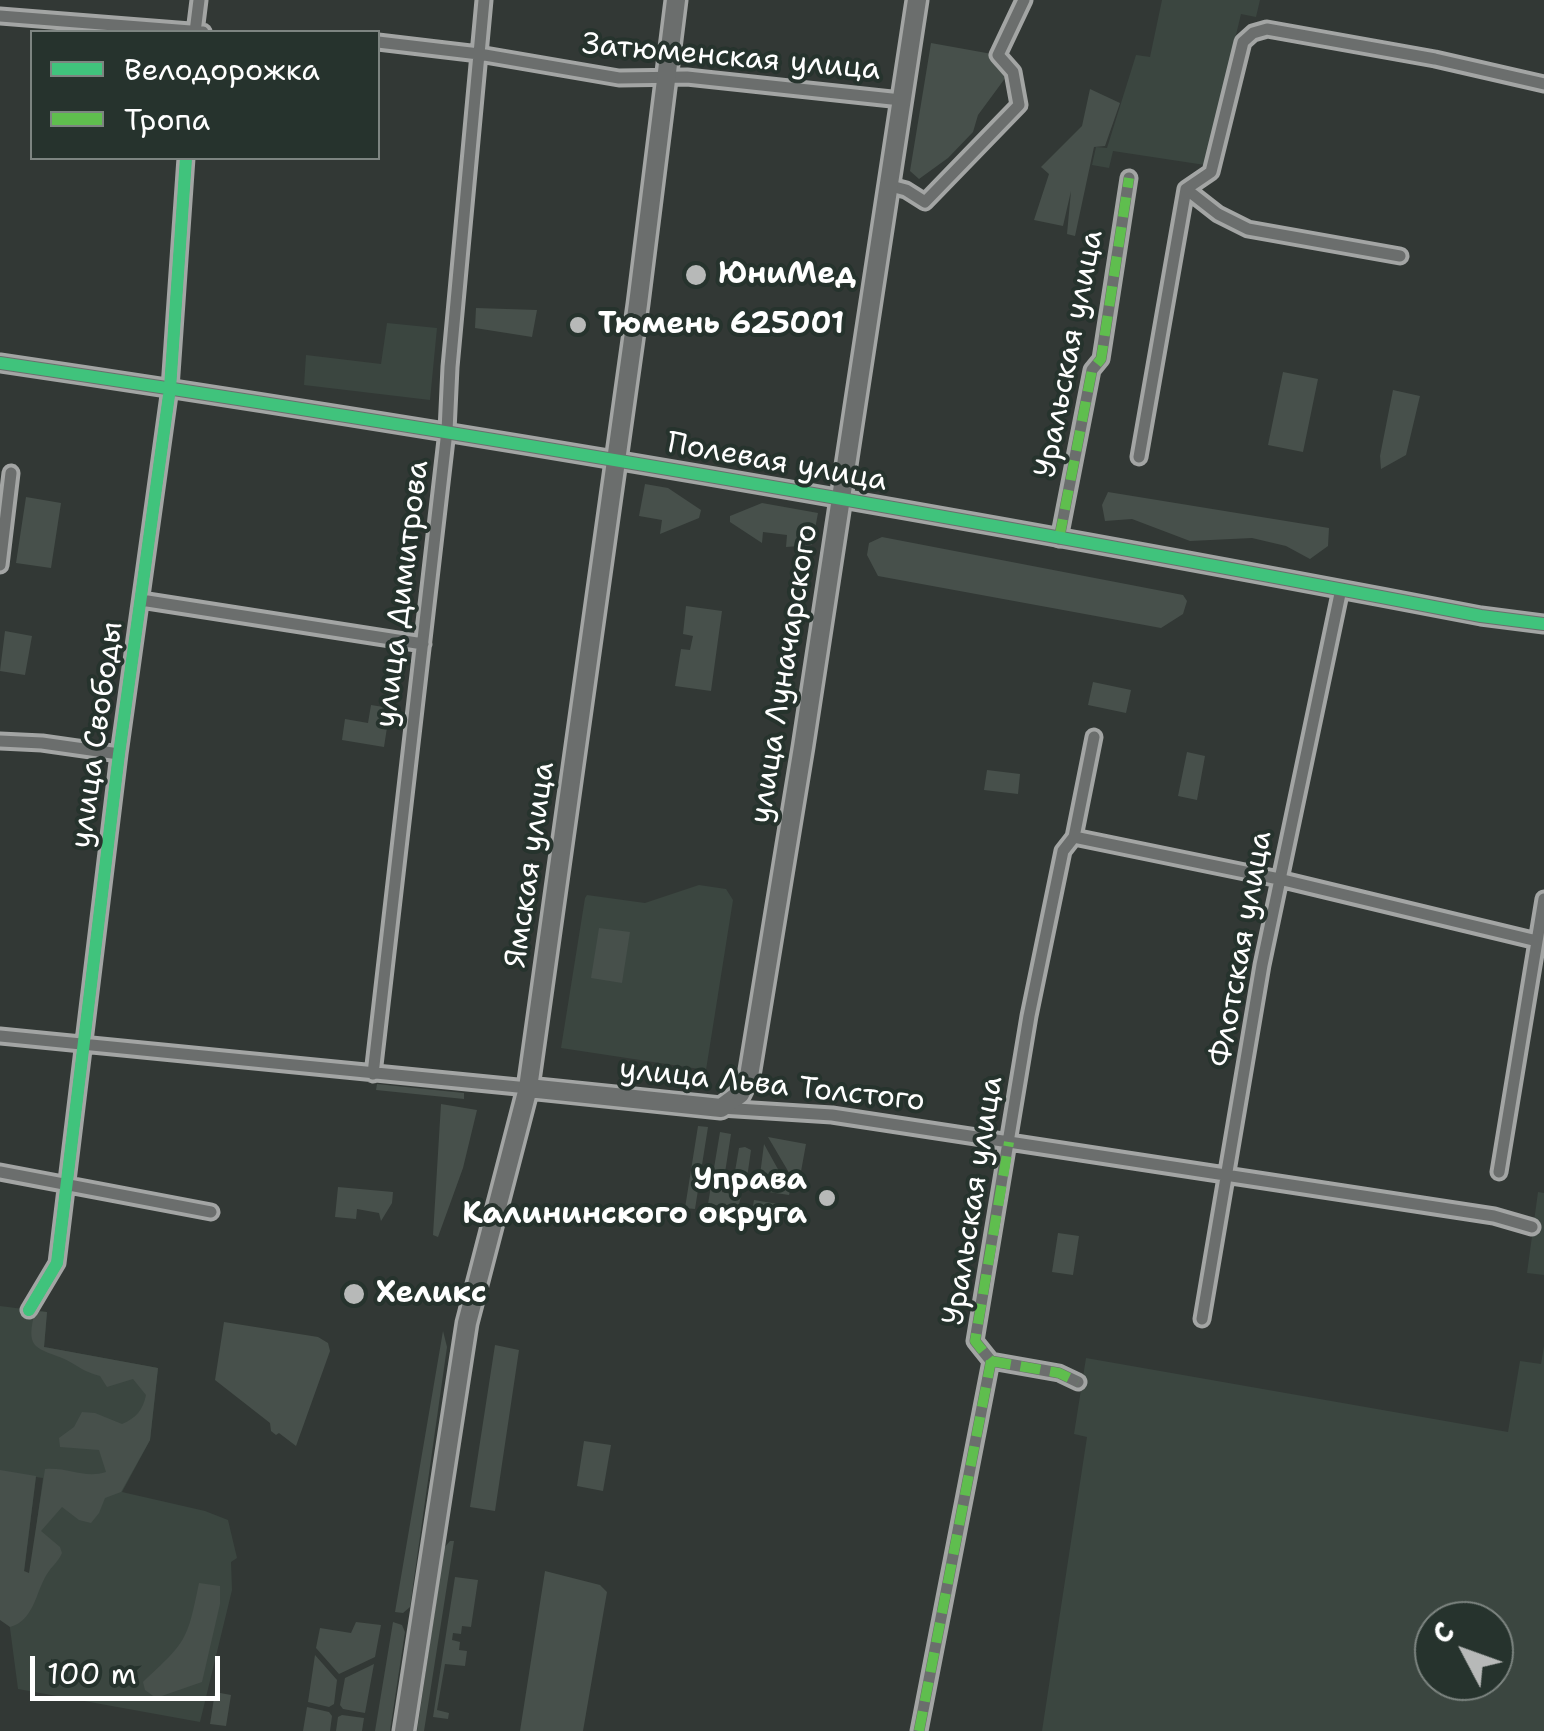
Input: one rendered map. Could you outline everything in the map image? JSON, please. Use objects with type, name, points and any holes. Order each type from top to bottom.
[{"type":"main road","name":"Ямская улица","points":[[404,1731],[467,1324],[528,1088],[676,0]]},
{"type":"main road","name":"улица Луначарского","points":[[722,1108],[740,1094],[749,1076],[917,0]]},
{"type":"main road","name":"улица Льва Толстого","points":[[528,1088],[722,1108]]},
{"type":"street","points":[[195,30],[199,0]]},
{"type":"street","name":"улица Димитрова","points":[[373,1074],[447,431],[484,0]]},
{"type":"street","points":[[887,185],[906,190],[924,202],[1019,105],[1013,72],[998,55],[1024,0]]},
{"type":"street","points":[[0,16],[171,30]]},
{"type":"street","points":[[1139,457],[1186,190],[1211,172],[1243,42],[1252,32],[1268,29],[1544,84]]},
{"type":"street","name":"Затюменская улица","points":[[380,42],[480,54],[619,78],[730,80],[901,100]]},
{"type":"street","name":"улица Свободы","points":[[28,1310],[57,1263],[119,754],[170,388],[186,160]]},
{"type":"street","name":"Уральская улица","points":[[1059,539],[1092,370],[1101,359],[1129,178]]},
{"type":"street","points":[[1186,190],[1248,230],[1400,256]]},
{"type":"street","name":"Полевая улица","points":[[0,363],[447,431],[1481,616],[1544,624]]},
{"type":"street","points":[[0,565],[11,473]]},
{"type":"street","name":"Флотская улица","points":[[1202,1319],[1279,879],[1340,589]]},
{"type":"street","points":[[141,600],[423,644]]},
{"type":"street","name":"Уральская улица","points":[[919,1731],[991,1361],[975,1341],[1029,1016],[1062,851],[1074,837],[1094,736]]},
{"type":"street","points":[[0,740],[119,754]]},
{"type":"street","points":[[1074,837],[1279,879],[1537,941]]},
{"type":"street","points":[[1499,1172],[1544,899]]},
{"type":"street","name":"улица Льва Толстого","points":[[0,1036],[528,1088]]},
{"type":"street","name":"улица Льва Толстого","points":[[722,1108],[832,1116],[1494,1216],[1532,1226]]},
{"type":"street","points":[[0,1172],[210,1212]]},
{"type":"street","points":[[991,1361],[1060,1373],[1078,1382]]},
{"type":"shaded area","points":[[1162,0],[1260,0],[1256,17],[1241,14],[1205,165],[1113,151],[1109,168],[1092,165],[1096,147],[1107,148],[1136,55],[1150,57]]},
{"type":"shaded area","points":[[931,43],[992,54],[996,67],[1006,77],[978,115],[973,132],[948,158],[919,179],[910,171]]},
{"type":"shaded area","points":[[1090,89],[1120,103],[1105,146],[1094,147],[1075,236],[1067,234],[1071,191],[1063,226],[1034,220],[1049,174],[1041,167],[1082,126]]},
{"type":"shaded area","points":[[476,308],[537,310],[532,337],[475,328]]},
{"type":"shaded area","points":[[387,323],[437,328],[430,400],[304,385],[306,355],[381,364]]},
{"type":"shaded area","points":[[1283,372],[1318,379],[1303,452],[1268,445]]},
{"type":"shaded area","points":[[1393,390],[1420,396],[1406,455],[1381,469],[1380,456]]},
{"type":"shaded area","points":[[645,484],[668,488],[701,510],[699,518],[660,534],[662,520],[639,516]]},
{"type":"shaded area","points":[[1108,492],[1329,528],[1328,546],[1310,559],[1286,546],[1252,538],[1190,541],[1132,519],[1105,521],[1102,505]]},
{"type":"shaded area","points":[[26,497],[61,503],[51,568],[16,563]]},
{"type":"shaded area","points":[[762,503],[818,513],[812,545],[786,547],[787,535],[763,532],[762,543],[730,522],[730,516]]},
{"type":"shaded area","points":[[882,537],[1183,595],[1187,601],[1183,614],[1161,628],[878,576],[867,555],[869,543]]},
{"type":"shaded area","points":[[686,606],[722,611],[711,691],[675,686],[681,649],[690,650],[693,636],[683,634]]},
{"type":"shaded area","points":[[5,631],[32,636],[25,675],[0,671]]},
{"type":"shaded area","points":[[1093,682],[1131,690],[1126,713],[1088,705]]},
{"type":"shaded area","points":[[371,705],[390,708],[384,747],[342,740],[345,719],[368,723]]},
{"type":"shaded area","points":[[1187,752],[1205,756],[1197,800],[1178,796]]},
{"type":"shaded area","points":[[987,770],[1020,774],[1018,794],[984,790]]},
{"type":"shaded area","points":[[699,885],[726,889],[733,900],[706,1070],[561,1048],[587,895],[645,903]]},
{"type":"shaded area","points":[[599,928],[630,932],[622,983],[591,978]]},
{"type":"shaded area","points":[[377,1084],[464,1093],[464,1099],[376,1090]]},
{"type":"shaded area","points":[[441,1104],[477,1110],[463,1168],[438,1237],[433,1235]]},
{"type":"shaded area","points":[[698,1126],[708,1127],[695,1209],[685,1208]]},
{"type":"shaded area","points":[[720,1132],[731,1134],[722,1192],[741,1196],[738,1209],[708,1204]]},
{"type":"shaded area","points":[[768,1137],[806,1144],[798,1188]]},
{"type":"shaded area","points":[[764,1144],[789,1195],[769,1192],[760,1175]]},
{"type":"shaded area","points":[[739,1148],[751,1150],[746,1185],[739,1187],[733,1183]]},
{"type":"shaded area","points":[[338,1187],[393,1192],[392,1203],[381,1221],[379,1213],[357,1209],[356,1219],[335,1217]]},
{"type":"shaded area","points":[[1538,1192],[1544,1193],[1544,1275],[1527,1273]]},
{"type":"shaded area","points":[[754,1200],[796,1207],[795,1213],[789,1218],[752,1212]]},
{"type":"shaded area","points":[[1058,1233],[1079,1236],[1073,1275],[1052,1272]]},
{"type":"shaded area","points":[[0,1306],[47,1312],[44,1347],[158,1368],[150,1440],[122,1492],[228,1520],[237,1558],[231,1562],[232,1590],[200,1722],[18,1689],[8,1613],[30,1573],[43,1478],[36,1477],[24,1572],[0,1567]]},
{"type":"shaded area","points":[[35,1311],[47,1312],[44,1347],[158,1368],[150,1440],[121,1492],[105,1498],[91,1523],[79,1520],[62,1507],[41,1531],[62,1553],[29,1612],[10,1627],[0,1620],[0,1470],[36,1476],[24,1571],[29,1573],[45,1469],[106,1472],[99,1450],[60,1447],[59,1438],[74,1427],[82,1412],[122,1424],[127,1422],[141,1409],[146,1395],[133,1379],[107,1387],[100,1376],[38,1348],[31,1332]]},
{"type":"shaded area","points":[[224,1322],[318,1337],[328,1343],[330,1351],[296,1446],[271,1431],[270,1423],[215,1380]]},
{"type":"shaded area","points":[[443,1331],[447,1347],[410,1607],[403,1613],[395,1612]]},
{"type":"shaded area","points":[[495,1345],[519,1350],[495,1511],[470,1507]]},
{"type":"shaded area","points":[[1544,1346],[1544,1731],[1042,1731],[1087,1437],[1074,1434],[1086,1358],[1508,1432],[1520,1361],[1541,1364]]},
{"type":"shaded area","points":[[584,1441],[611,1445],[603,1491],[577,1486]]},
{"type":"shaded area","points":[[454,1541],[424,1731],[417,1731],[444,1548]]},
{"type":"shaded area","points":[[545,1571],[600,1585],[607,1592],[583,1731],[520,1731]]},
{"type":"shaded area","points":[[455,1577],[478,1580],[471,1627],[462,1626],[461,1634],[453,1633],[452,1640],[460,1642],[459,1650],[467,1651],[465,1666],[445,1664],[437,1710],[449,1713],[448,1719],[433,1717]]},
{"type":"shaded area","points":[[199,1583],[220,1586],[220,1604],[202,1682],[156,1698],[145,1690],[143,1682],[183,1639]]},
{"type":"shaded area","points":[[356,1622],[381,1625],[375,1657],[339,1674],[316,1648],[320,1628],[351,1633]]},
{"type":"shaded area","points":[[393,1622],[402,1625],[405,1632],[390,1731],[375,1731]]},
{"type":"shaded area","points":[[315,1655],[337,1680],[334,1704],[329,1707],[308,1702]]},
{"type":"shaded area","points":[[374,1664],[365,1713],[343,1709],[340,1705],[345,1678]]},
{"type":"shaded area","points":[[215,1692],[231,1695],[226,1726],[210,1724]]},
{"type":"shaded area","points":[[307,1707],[329,1712],[330,1731],[303,1731]]},
{"type":"shaded area","points":[[338,1717],[364,1718],[362,1731],[336,1731]]},
{"type":"marked path","points":[[1059,539],[1092,370],[1101,359],[1129,178]]},
{"type":"marked path","points":[[919,1731],[991,1361],[975,1341],[1009,1142]]},
{"type":"marked path","points":[[991,1361],[1059,1373],[1078,1382]]},
{"type":"cycle path","points":[[29,1310],[57,1263],[119,754],[170,388],[186,160]]},
{"type":"cycle path","points":[[0,363],[742,482],[1481,616],[1544,624]]},
{"type":"place","name":"ЮниМед","points":[[696,275]]},
{"type":"place","name":"Тюмень 625001","points":[[578,325]]},
{"type":"place","name":"Управа Калининского округа","points":[[827,1198]]},
{"type":"place","name":"Хеликс","points":[[354,1294]]}]
